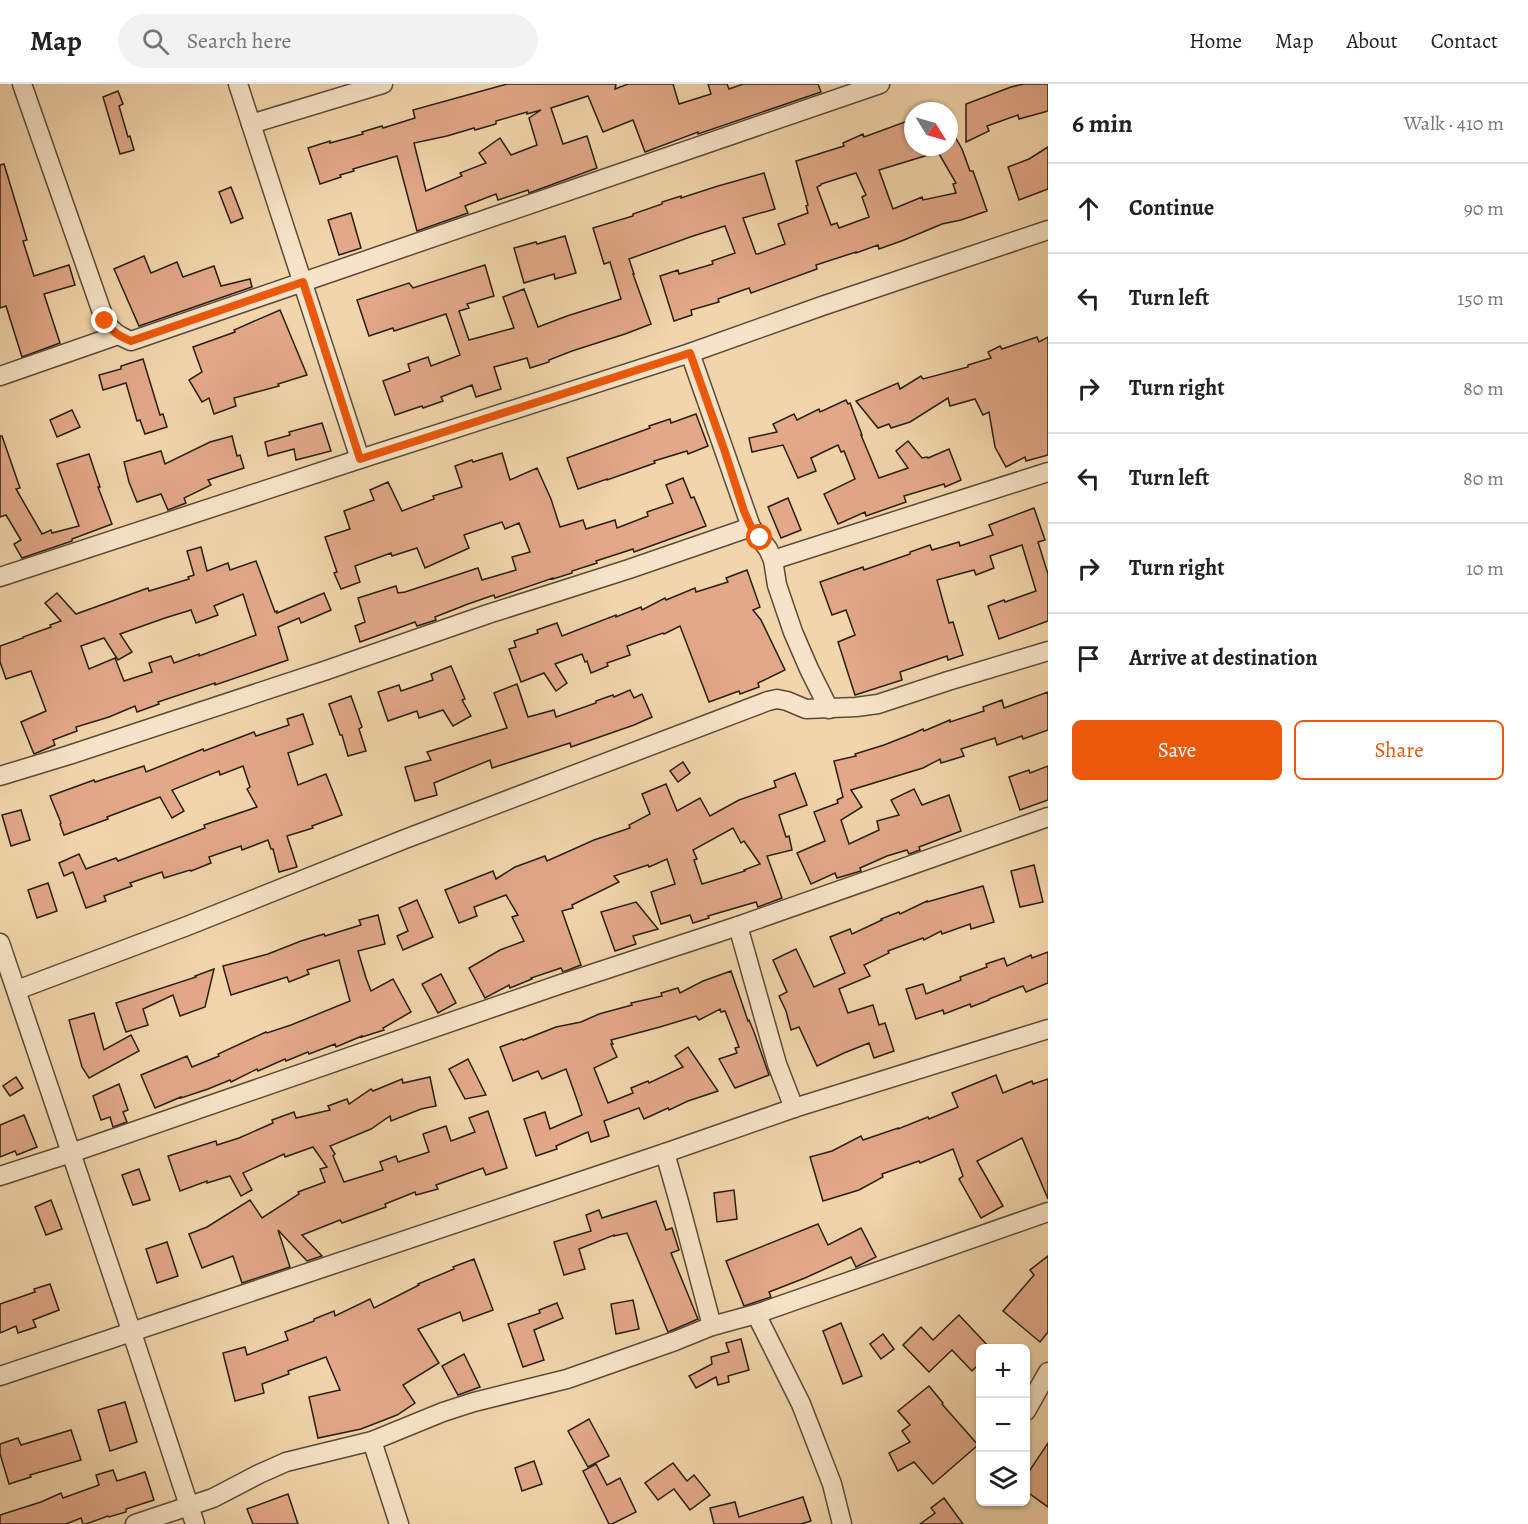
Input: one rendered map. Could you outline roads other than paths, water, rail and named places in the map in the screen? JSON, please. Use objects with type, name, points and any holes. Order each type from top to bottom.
[{"type":"street","points":[[22,84],[105,321],[118,335],[131,341],[880,84]]},
{"type":"street","points":[[238,84],[360,459]]},
{"type":"street","points":[[251,124],[383,84]]},
{"type":"street","points":[[0,577],[690,353],[1048,230]]},
{"type":"street","points":[[0,376],[118,335]]},
{"type":"street","points":[[690,353],[751,527],[768,549],[773,560],[777,585],[794,632],[808,669],[829,709]]},
{"type":"street","points":[[773,560],[1048,472]]},
{"type":"street","points":[[0,776],[324,671],[488,614],[629,570],[751,527]]},
{"type":"street","points":[[9,980],[187,926],[427,831],[768,701],[777,699],[787,701],[806,709],[878,704],[1048,651]]},
{"type":"street","points":[[0,1176],[561,984],[738,926],[1048,817]]},
{"type":"street","points":[[738,926],[777,1064],[794,1108]]},
{"type":"street","points":[[0,943],[9,980],[71,1153],[192,1515]]},
{"type":"street","points":[[0,1376],[794,1108],[1048,1029]]},
{"type":"street","points":[[665,1153],[712,1326]]},
{"type":"street","points":[[135,1524],[192,1515],[213,1498],[259,1473],[286,1462],[372,1441],[442,1412],[474,1402],[567,1379],[712,1326],[756,1314],[1048,1212]]},
{"type":"street","points":[[756,1314],[801,1404],[832,1484],[842,1524]]},
{"type":"street","points":[[1030,1404],[1048,1372]]},
{"type":"street","points":[[372,1441],[399,1524]]}]
